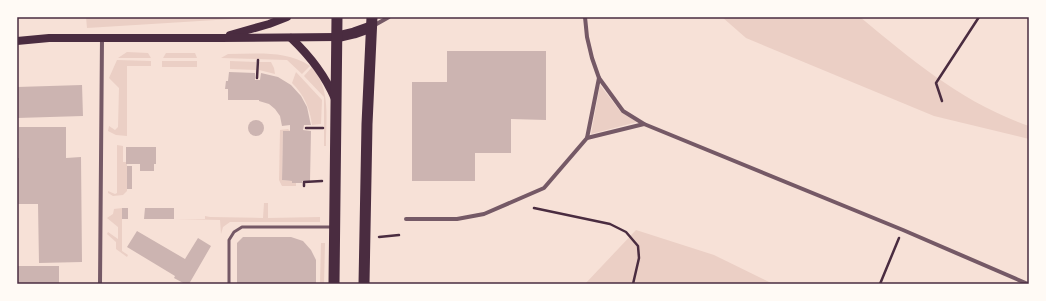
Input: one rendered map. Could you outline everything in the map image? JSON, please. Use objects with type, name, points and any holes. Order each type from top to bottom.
[{"type":"highway","points":[[334,284],[337,17]]},
{"type":"highway","points":[[337,37],[354,33],[372,22]]},
{"type":"highway","points":[[364,284],[366,124],[372,22]]},
{"type":"main road","points":[[220,38],[269,24],[287,17]]},
{"type":"main road","points":[[17,41],[39,39],[102,38],[337,37]]},
{"type":"main road","points":[[291,38],[310,57],[318,68],[327,81],[336,102]]},
{"type":"street","points":[[372,22],[389,17]]},
{"type":"street","points":[[585,17],[587,37],[599,78],[623,111],[644,124],[903,230],[1028,284]]},
{"type":"street","points":[[100,284],[102,38]]},
{"type":"street","points":[[406,219],[457,219],[484,214],[544,188],[587,138],[599,78]]},
{"type":"street","points":[[587,138],[644,124]]},
{"type":"lane","points":[[229,284],[229,240],[234,232],[242,227],[334,227]]},
{"type":"path","points":[[942,101],[936,83],[979,17]]},
{"type":"path","points":[[257,78],[258,60]]},
{"type":"path","points":[[306,128],[323,128]]},
{"type":"path","points":[[304,186],[304,182],[322,181]]},
{"type":"path","points":[[534,208],[610,224],[626,232],[638,246],[639,258],[633,284]]},
{"type":"path","points":[[379,237],[399,235]]},
{"type":"path","points":[[880,284],[899,238]]},
{"type":"shaded area","points":[[86,17],[263,17],[87,28]]},
{"type":"shaded area","points":[[722,17],[860,17],[919,65],[960,93],[1005,117],[1029,126],[1029,139],[934,116],[746,38]]},
{"type":"shaded area","points":[[127,52],[148,53],[151,58],[118,58]]},
{"type":"shaded area","points":[[166,53],[195,53],[197,58],[163,58]]},
{"type":"shaded area","points":[[228,54],[281,55],[291,57],[310,66],[302,74],[287,60],[221,58]]},
{"type":"shaded area","points":[[117,60],[151,61],[151,66],[127,66],[127,136],[116,135],[108,131],[109,126],[115,130],[118,127],[119,88],[109,78]]},
{"type":"shaded area","points":[[162,61],[197,61],[197,67],[162,67]]},
{"type":"shaded area","points":[[230,61],[256,62],[256,70],[230,69]]},
{"type":"shaded area","points":[[259,62],[271,62],[275,74],[259,70]]},
{"type":"shaded area","points":[[312,67],[318,76],[325,95],[327,115],[326,146],[324,146],[324,97],[304,76]]},
{"type":"shaded area","points":[[296,72],[322,100],[321,124],[312,125],[306,102],[292,83]]},
{"type":"shaded area","points":[[600,85],[620,111],[637,122],[591,134]]},
{"type":"shaded area","points":[[288,129],[290,131],[283,131],[282,180],[292,181],[292,183],[296,183],[296,186],[282,186],[279,180],[280,130]]},
{"type":"shaded area","points":[[117,145],[123,146],[123,162],[126,162],[127,164],[127,191],[123,195],[113,196],[108,193],[108,191],[115,194],[117,193]]},
{"type":"shaded area","points":[[264,203],[268,203],[268,218],[320,217],[320,222],[230,222],[223,227],[221,234],[220,220],[174,219],[205,219],[205,216],[263,218]]},
{"type":"shaded area","points":[[122,208],[122,251],[128,255],[127,257],[116,249],[116,242],[107,234],[108,232],[118,239],[118,227],[107,218],[113,214],[114,209]]},
{"type":"shaded area","points":[[636,230],[714,255],[773,284],[585,284]]},
{"type":"shaded area","points":[[321,243],[325,243],[324,284],[320,284]]},
{"type":"building","points":[[447,51],[546,51],[546,120],[511,119],[511,153],[475,153],[475,181],[412,181],[412,82],[447,82]]},
{"type":"building","points":[[229,72],[255,73],[255,80],[260,80],[261,73],[278,77],[291,85],[301,96],[307,107],[311,125],[304,125],[303,130],[311,131],[310,181],[292,183],[292,181],[282,180],[283,131],[290,131],[290,125],[282,126],[280,116],[269,104],[259,100],[228,100],[228,89],[225,89]]},
{"type":"building","points":[[82,85],[83,116],[17,118],[17,87]]},
{"type":"building","points":[[256,120],[262,122],[264,128],[262,134],[256,136],[250,134],[248,128],[250,122]]},
{"type":"building","points":[[19,127],[66,127],[66,158],[81,157],[82,262],[39,263],[38,204],[17,204]]},
{"type":"building","points":[[126,147],[156,147],[156,164],[154,164],[154,171],[140,171],[140,164],[126,164]]},
{"type":"building","points":[[127,166],[132,166],[132,189],[127,189]]},
{"type":"building","points":[[122,208],[128,208],[128,219],[122,219]]},
{"type":"building","points":[[145,208],[174,208],[174,219],[144,219]]},
{"type":"building","points":[[137,231],[185,259],[198,238],[211,246],[189,284],[185,284],[174,278],[175,276],[127,247]]},
{"type":"building","points":[[243,237],[291,237],[303,241],[311,250],[316,260],[316,284],[237,284],[237,243]]},
{"type":"building","points":[[17,266],[59,266],[59,284],[17,284]]}]
